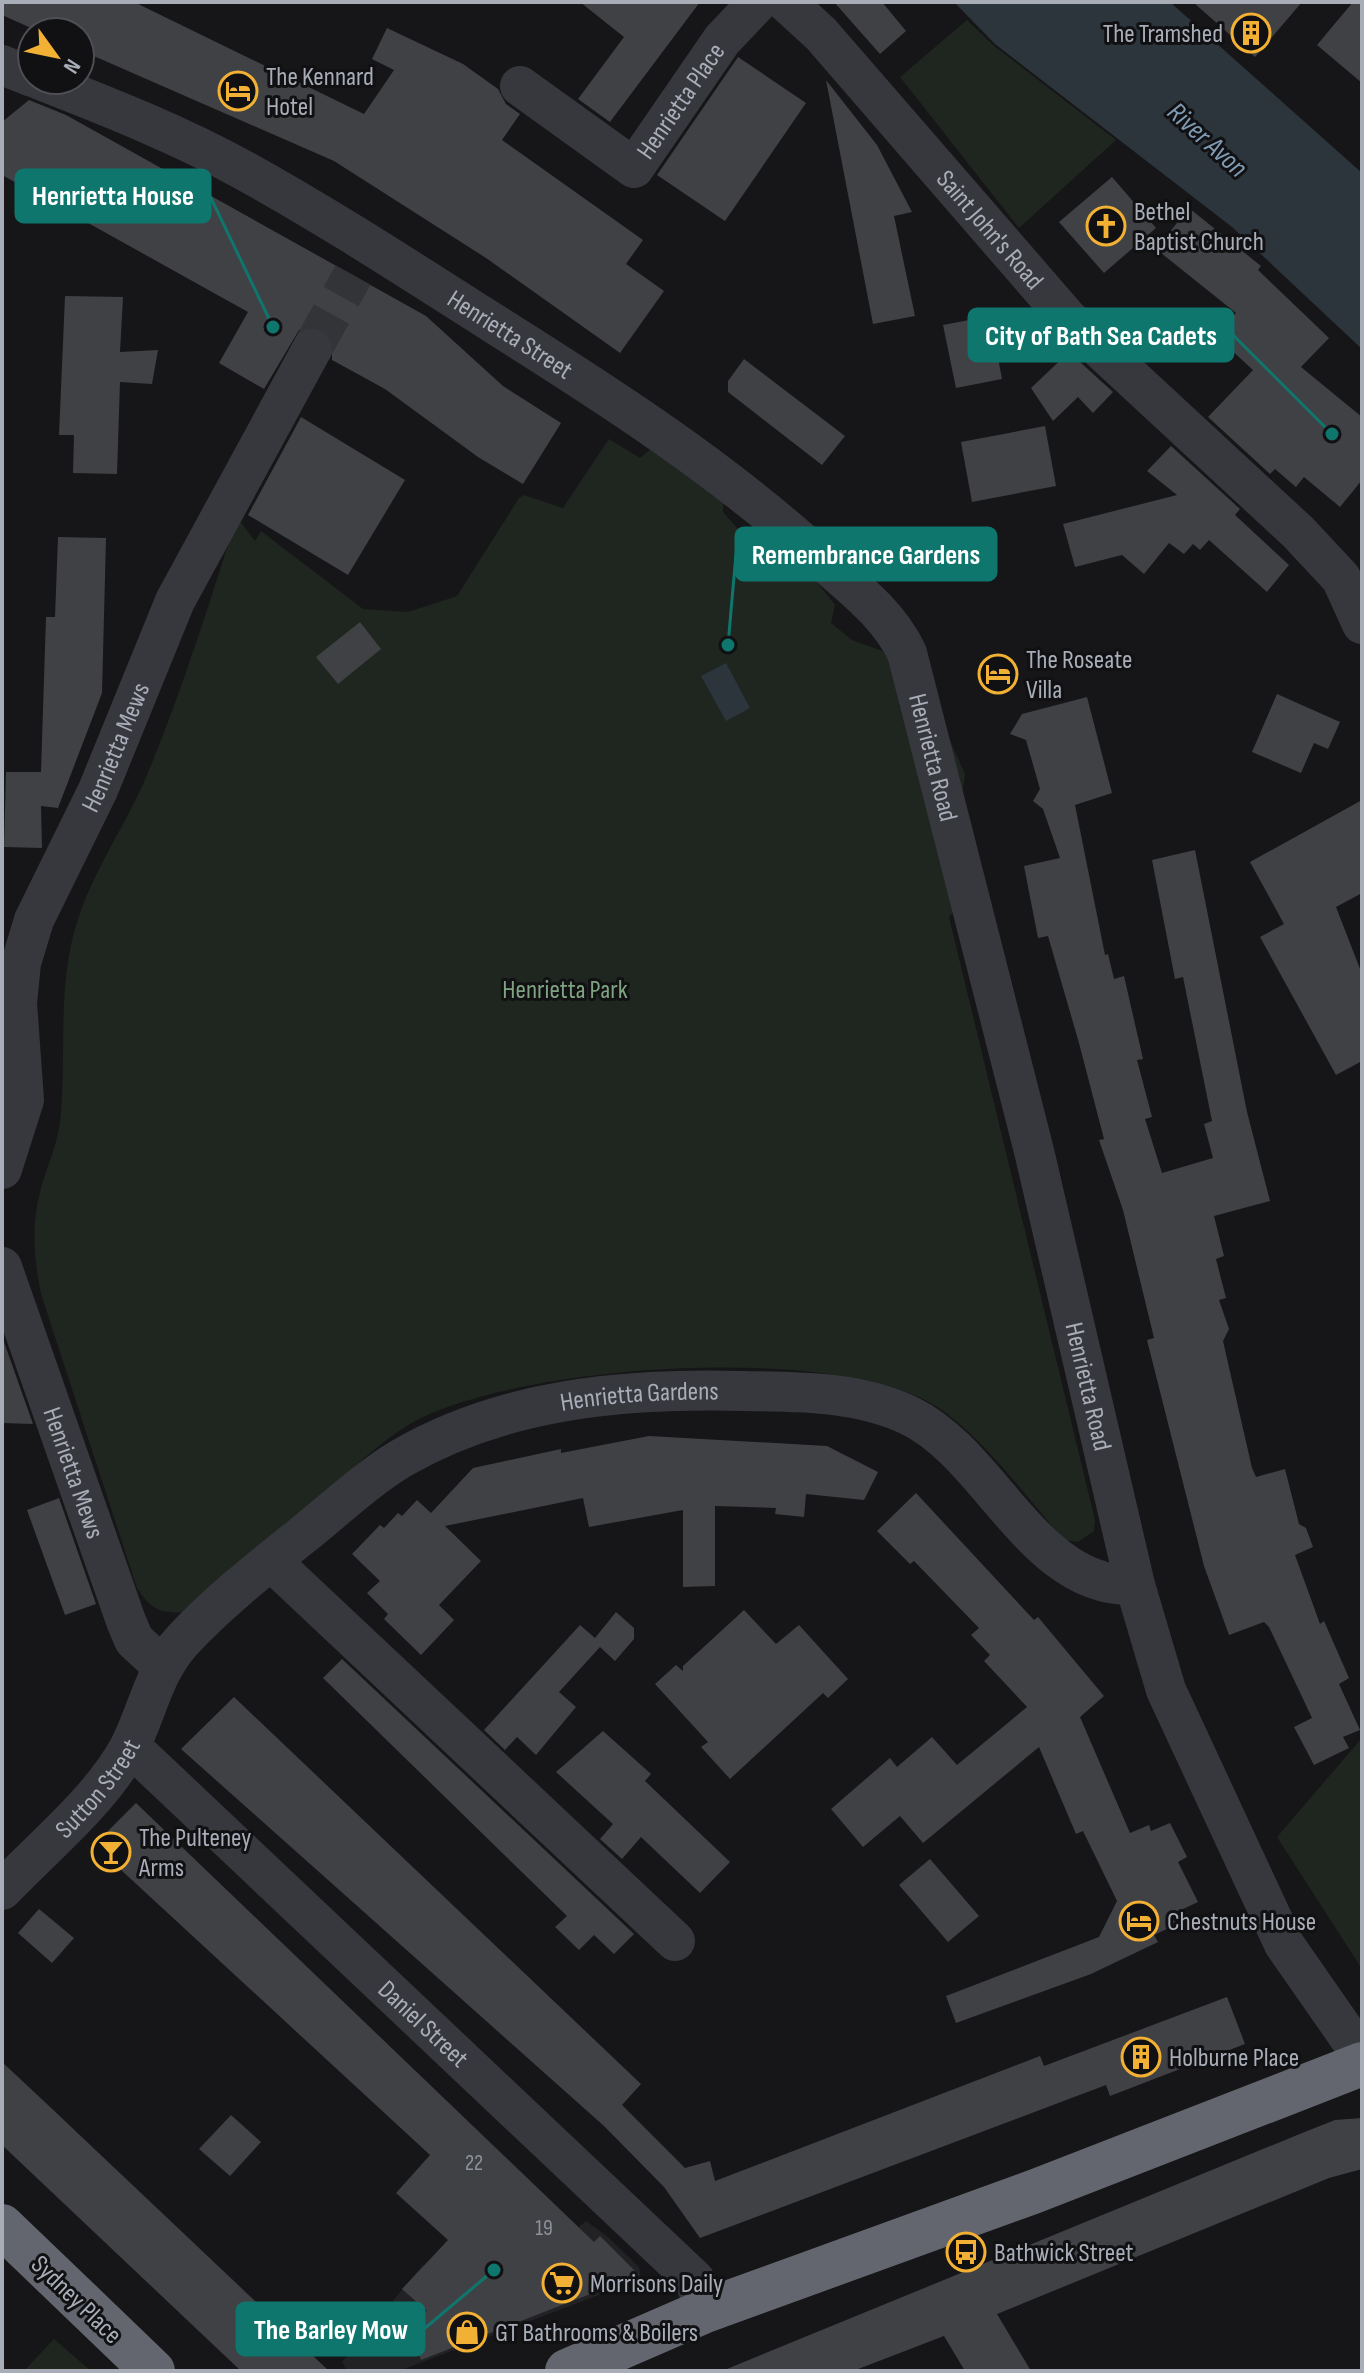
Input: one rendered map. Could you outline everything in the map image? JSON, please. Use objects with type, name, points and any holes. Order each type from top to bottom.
[{"type":"highway","points":[[567,2371],[705,2311],[1004,2203],[1362,2064]]},
{"type":"highway","name":"Sydney Place","points":[[2,2226],[153,2371]]},
{"type":"street","name":"Henrietta Place","points":[[520,86],[634,168],[722,40],[758,2]]},
{"type":"street","name":"Saint John's Road","points":[[786,2],[821,34],[1068,319],[1320,555],[1341,578],[1362,624]]},
{"type":"street","name":"Henrietta Street","points":[[81,96],[124,113],[243,170],[362,260],[644,420],[785,528],[896,630],[913,677]]},
{"type":"street","name":"Henrietta Mews","points":[[2,1169],[24,1100],[17,1003],[21,963],[34,920],[98,790],[175,601],[312,349]]},
{"type":"street","name":"Henrietta Road","points":[[913,677],[1034,1151],[1135,1585],[1166,1690],[1284,1944],[1362,2056]]},
{"type":"street","name":"Henrietta Mews","points":[[2,1267],[126,1621],[134,1640],[162,1666]]},
{"type":"street","name":"Henrietta Gardens","points":[[162,1666],[182,1640],[271,1561],[398,1461],[478,1424],[541,1406],[603,1394],[666,1389],[798,1392],[851,1397],[911,1416],[938,1433],[1055,1556],[1097,1580],[1115,1586],[1135,1585]]},
{"type":"street","points":[[271,1561],[675,1941]]},
{"type":"street","name":"Sutton Street","points":[[2,1890],[108,1779],[130,1746],[162,1666]]},
{"type":"street","name":"Daniel Street","points":[[130,1746],[695,2280],[705,2311]]},
{"type":"shaded area","points":[[586,2221],[607,2236],[639,2267],[641,2279],[399,2371],[347,2371],[342,2362],[422,2266],[453,2248],[531,2265]]},
{"type":"green space","points":[[967,20],[993,45],[1116,140],[1019,228],[900,77]]},
{"type":"green space","name":"Henrietta Park","points":[[609,439],[640,458],[659,442],[724,490],[723,512],[737,528],[754,536],[774,531],[788,548],[799,578],[813,577],[835,605],[831,623],[852,640],[894,655],[911,677],[899,707],[949,738],[965,774],[961,803],[964,900],[949,917],[1095,1520],[1094,1531],[1078,1542],[1064,1540],[1002,1467],[951,1417],[934,1405],[886,1386],[824,1373],[753,1368],[677,1368],[601,1374],[530,1385],[468,1400],[419,1419],[376,1448],[185,1612],[156,1609],[137,1588],[41,1294],[34,1243],[40,1192],[60,1122],[66,977],[81,909],[160,743],[237,517],[255,541],[261,531],[363,609],[408,612],[457,596],[519,498],[524,495],[563,508]]},
{"type":"green space","points":[[1362,1738],[1362,1969],[1277,1837]]},
{"type":"green space","points":[[54,2339],[91,2371],[24,2371]]},
{"type":"water","name":"River Avon","points":[[954,2],[1170,2],[1362,173],[1362,349],[1232,227],[995,44]]},
{"type":"water","points":[[726,663],[750,708],[726,721],[701,676]]},
{"type":"building","points":[[2,2],[134,2],[364,114],[394,70],[372,59],[387,28],[463,64],[498,89],[506,104],[520,114],[502,140],[643,240],[626,264],[664,291],[620,353],[486,258],[334,161],[96,57],[96,16],[16,16],[16,21],[2,15]]},
{"type":"building","points":[[580,2],[700,2],[610,122],[578,99],[624,37]]},
{"type":"building","points":[[834,2],[882,2],[906,31],[880,54]]},
{"type":"building","name":"The Tramshed","points":[[1193,2],[1302,2],[1255,57]]},
{"type":"building","points":[[1353,2],[1362,2],[1362,83],[1317,45]]},
{"type":"building","points":[[738,57],[806,103],[725,221],[657,175]]},
{"type":"building","points":[[826,80],[877,145],[912,212],[894,216],[915,316],[873,324]]},
{"type":"building","points":[[29,100],[66,115],[426,316],[503,386],[561,423],[523,484],[478,457],[385,389],[332,360],[332,338],[322,329],[311,326],[299,330],[264,389],[219,363],[248,312],[2,175],[2,122]]},
{"type":"building","name":"Bethel Baptist Church","points":[[1112,177],[1156,228],[1104,273],[1059,222]]},
{"type":"building","points":[[1189,208],[1261,266],[1258,270],[1329,338],[1301,367],[1362,417],[1362,480],[1340,507],[1304,477],[1296,487],[1275,469],[1270,474],[1208,417],[1253,370],[1215,335],[1236,313],[1156,249]]},
{"type":"building","points":[[65,296],[123,297],[120,352],[158,350],[152,384],[120,382],[117,474],[73,473],[74,435],[59,435]]},
{"type":"building","points":[[990,316],[1002,379],[956,388],[943,325]]},
{"type":"building","points":[[1069,352],[1113,392],[1093,413],[1078,397],[1053,421],[1031,388]]},
{"type":"building","points":[[744,359],[845,436],[822,465],[728,392],[728,381]]},
{"type":"building","points":[[301,417],[405,480],[348,575],[248,515]]},
{"type":"building","points":[[1045,426],[1056,486],[972,502],[961,442]]},
{"type":"building","points":[[1171,446],[1240,509],[1235,515],[1289,565],[1267,592],[1209,540],[1200,550],[1193,544],[1184,554],[1169,543],[1144,574],[1122,555],[1075,567],[1063,524],[1177,495],[1147,471]]},
{"type":"building","points":[[58,537],[106,538],[102,693],[58,808],[41,806],[42,848],[4,847],[6,772],[41,772],[46,617],[55,617]]},
{"type":"building","points":[[360,622],[381,649],[338,684],[316,657]]},
{"type":"building","points":[[1277,694],[1340,722],[1328,749],[1314,743],[1301,773],[1252,752]]},
{"type":"building","points":[[1087,697],[1112,793],[1075,805],[1105,955],[1108,954],[1114,979],[1124,976],[1143,1059],[1137,1060],[1152,1117],[1145,1119],[1162,1173],[1213,1158],[1204,1124],[1212,1121],[1183,977],[1175,979],[1152,860],[1195,850],[1247,1112],[1270,1201],[1214,1216],[1224,1256],[1216,1259],[1226,1298],[1219,1300],[1229,1329],[1223,1341],[1252,1468],[1256,1477],[1285,1469],[1299,1524],[1306,1528],[1313,1547],[1295,1555],[1320,1624],[1324,1621],[1349,1678],[1339,1684],[1360,1730],[1343,1737],[1349,1748],[1314,1765],[1294,1727],[1312,1718],[1269,1627],[1264,1622],[1229,1635],[1204,1566],[1147,1340],[1154,1338],[1123,1210],[1099,1140],[1104,1139],[1079,1043],[1048,936],[1038,938],[1024,866],[1060,858],[1043,809],[1033,801],[1040,789],[1026,740],[1010,734],[1022,714]]},
{"type":"building","points":[[1362,800],[1362,893],[1336,907],[1362,974],[1362,1061],[1336,1075],[1260,937],[1284,924],[1250,862]]},
{"type":"building","points":[[3,1339],[33,1424],[2,1423]]},
{"type":"building","points":[[649,1436],[827,1446],[878,1472],[864,1500],[806,1494],[804,1517],[775,1514],[776,1508],[715,1506],[715,1586],[683,1587],[683,1510],[589,1527],[583,1498],[445,1526],[481,1561],[439,1605],[454,1620],[421,1655],[384,1619],[388,1614],[367,1593],[380,1581],[352,1554],[380,1525],[384,1528],[398,1513],[402,1516],[417,1500],[431,1513],[473,1468],[561,1449],[561,1453]]},
{"type":"building","points":[[916,1493],[1034,1620],[1038,1617],[1104,1696],[1080,1717],[1130,1833],[1149,1825],[1151,1831],[1170,1823],[1187,1857],[1178,1862],[1198,1902],[1179,1911],[1184,1921],[1154,1935],[1158,1942],[1091,1974],[956,2023],[946,1996],[1099,1937],[1117,1901],[1083,1831],[1076,1834],[1039,1747],[923,1843],[900,1816],[863,1847],[831,1809],[890,1758],[897,1767],[932,1737],[957,1765],[1027,1707],[984,1661],[990,1655],[971,1635],[979,1628],[914,1561],[910,1564],[877,1531]]},
{"type":"building","points":[[59,1498],[96,1604],[65,1615],[27,1510]]},
{"type":"building","points":[[744,1610],[776,1644],[799,1625],[848,1679],[828,1698],[823,1693],[730,1779],[701,1747],[708,1742],[655,1684],[676,1665],[683,1671],[683,1666]]},
{"type":"building","points":[[616,1612],[634,1628],[634,1639],[615,1661],[600,1647],[559,1692],[576,1707],[536,1755],[517,1737],[505,1750],[484,1730],[580,1625],[595,1638]]},
{"type":"building","points":[[342,1659],[634,1934],[614,1954],[594,1935],[579,1950],[555,1927],[567,1916],[323,1678]]},
{"type":"building","points":[[234,1697],[641,2084],[622,2105],[685,2168],[710,2161],[715,2181],[1040,2056],[1044,2066],[1227,1997],[1245,2044],[1110,2096],[1106,2085],[700,2238],[664,2187],[604,2126],[181,1749]]},
{"type":"building","points":[[603,1731],[651,1774],[645,1781],[730,1862],[700,1893],[641,1837],[622,1859],[600,1839],[613,1824],[556,1772]]},
{"type":"building","points":[[136,1803],[594,2242],[600,2236],[639,2275],[421,2360],[407,2319],[427,2311],[402,2289],[448,2240],[396,2193],[430,2155],[94,1845]]},
{"type":"building","points":[[930,1859],[979,1916],[948,1942],[899,1885]]},
{"type":"building","points":[[39,1909],[74,1938],[52,1963],[18,1933]]},
{"type":"building","points":[[2,2062],[329,2371],[241,2371],[2,2145]]},
{"type":"building","points":[[231,2115],[261,2142],[230,2176],[199,2149]]},
{"type":"building","points":[[1362,2118],[1362,2169],[1329,2178],[997,2314],[1031,2371],[965,2371],[944,2336],[853,2371],[722,2371],[1307,2131],[1335,2120]]},
{"type":"tunnel","points":[[312,349],[353,275]]},
{"type":"place","name":"The Tramshed","points":[[1251,33]]},
{"type":"place","name":"The Kennard Hotel","points":[[238,91]]},
{"type":"place","name":"Bethel Baptist Church","points":[[1106,226]]},
{"type":"place","name":"Henrietta House","points":[[273,327]]},
{"type":"place","name":"City of Bath Sea Cadets","points":[[1332,434]]},
{"type":"place","name":"Remembrance Gardens","points":[[728,645]]},
{"type":"place","name":"The Roseate Villa","points":[[998,674]]},
{"type":"place","name":"The Pulteney Arms","points":[[111,1852]]},
{"type":"place","name":"Chestnuts House","points":[[1139,1921]]},
{"type":"place","name":"Holburne Place","points":[[1141,2057]]},
{"type":"place","name":"Bathwick Street","points":[[966,2252]]},
{"type":"place","name":"The Barley Mow","points":[[494,2270]]},
{"type":"place","name":"Morrisons Daily","points":[[562,2283]]},
{"type":"place","name":"GT Bathrooms & Boilers","points":[[467,2332]]}]
